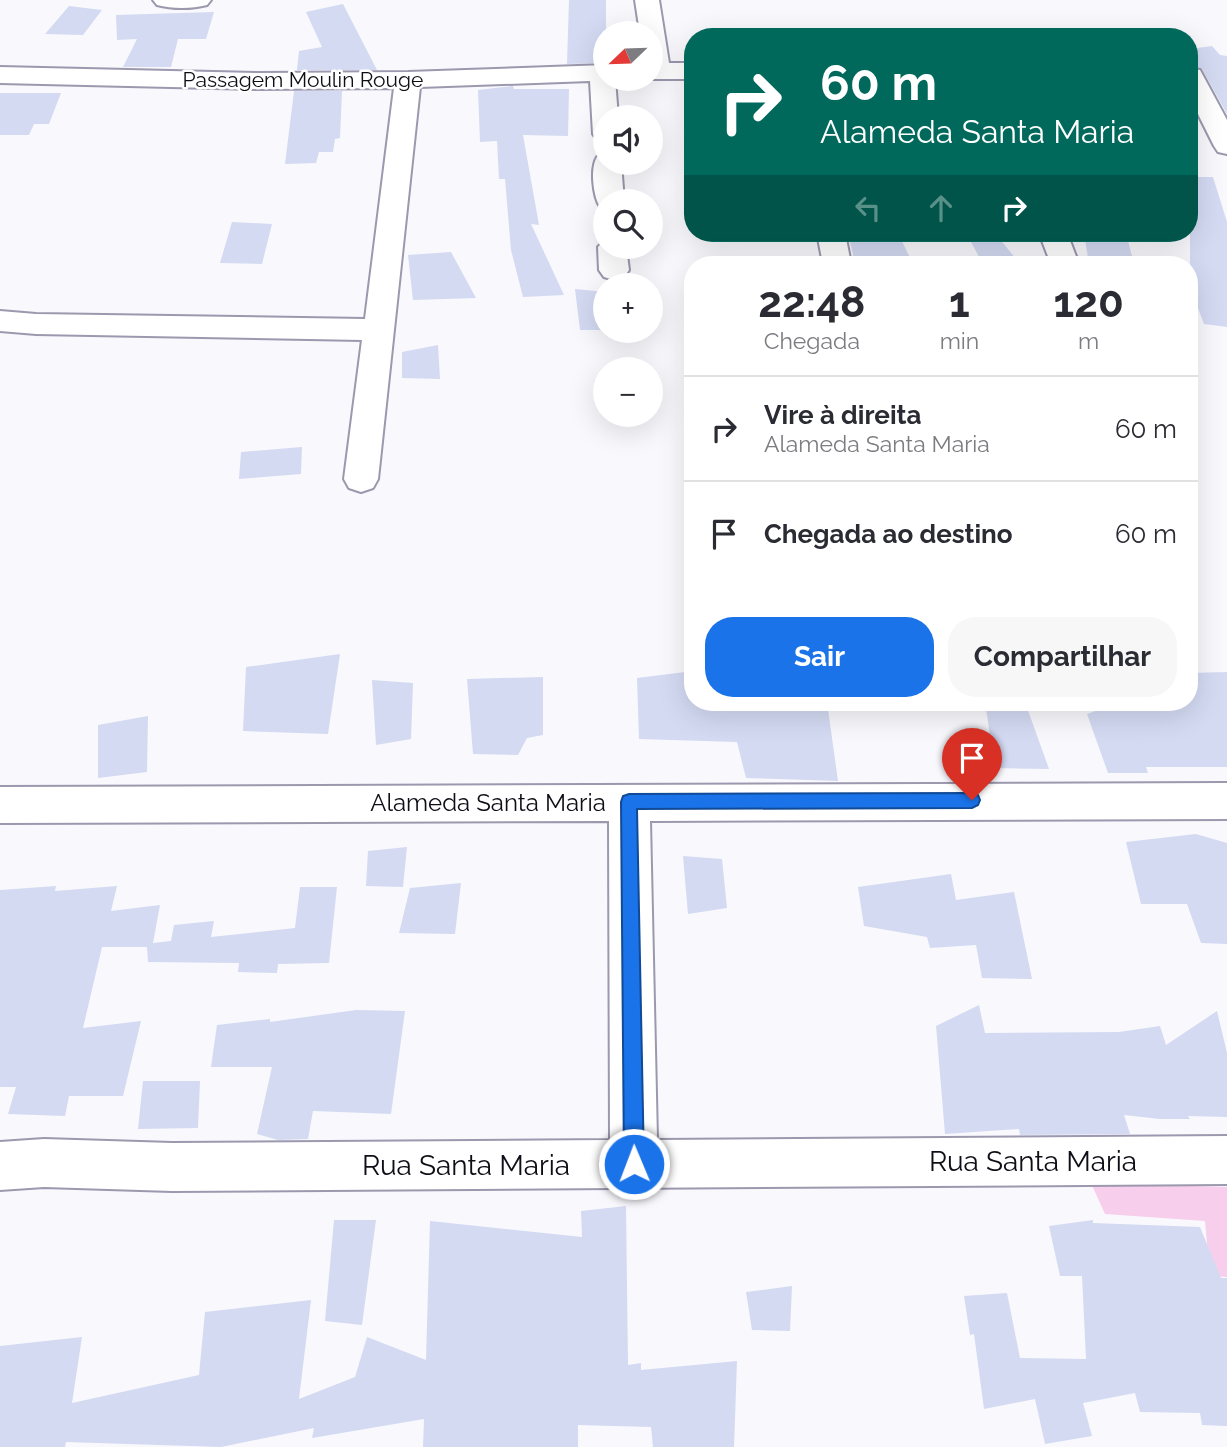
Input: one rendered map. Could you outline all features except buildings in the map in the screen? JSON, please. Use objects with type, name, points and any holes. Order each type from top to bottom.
[{"type":"street","points":[[164,0],[199,0]]},
{"type":"street","points":[[647,0],[649,21]]},
{"type":"street","points":[[663,71],[684,71]]},
{"type":"street","name":"Passagem Moulin Rouge","points":[[0,75],[259,81],[408,80],[593,73]]},
{"type":"street","points":[[1198,76],[1227,146]]},
{"type":"street","points":[[361,479],[408,80]]},
{"type":"street","points":[[0,321],[36,324],[378,330]]},
{"type":"street","name":"Alameda Santa Maria","points":[[0,805],[1227,800]]},
{"type":"street","points":[[629,802],[634,1164]]},
{"type":"street","name":"Rua Santa Maria","points":[[0,1166],[44,1163],[172,1167],[1227,1160]]},
{"type":"shaded area","points":[[1091,1183],[1227,1187],[1227,1277],[1210,1276],[1205,1221],[1105,1214]]},
{"type":"route","points":[[634,1164],[629,802],[972,800]]}]
